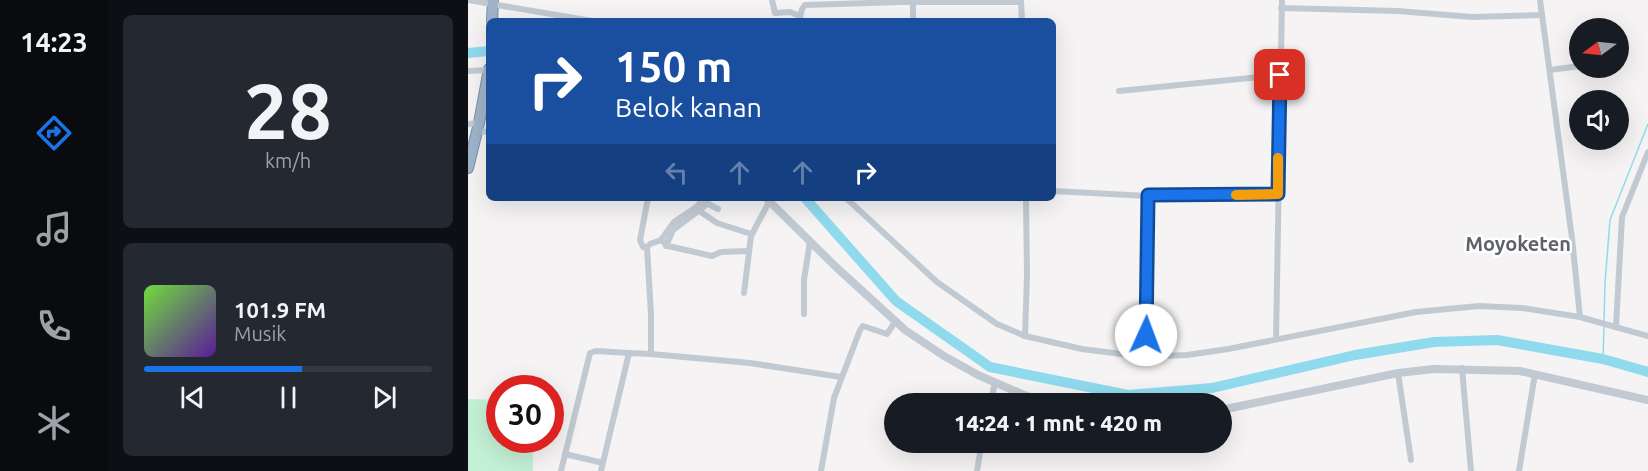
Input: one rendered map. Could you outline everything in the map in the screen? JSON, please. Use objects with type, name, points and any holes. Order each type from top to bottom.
[{"type":"highway","points":[[492,18],[493,2]]},
{"type":"highway","points":[[468,168],[486,82]]},
{"type":"street","points":[[468,0],[493,2],[576,18]]},
{"type":"street","points":[[772,0],[775,13],[790,12],[799,18],[804,6],[822,3],[1021,1],[1022,18]]},
{"type":"street","points":[[1276,339],[1282,0]]},
{"type":"street","points":[[1540,0],[1572,238],[1580,318]]},
{"type":"street","points":[[913,2],[913,18]]},
{"type":"street","points":[[1281,8],[1398,11],[1472,17],[1542,15]]},
{"type":"street","points":[[1550,70],[1569,67]]},
{"type":"street","points":[[468,71],[486,70]]},
{"type":"street","points":[[1119,91],[1280,75]]},
{"type":"street","points":[[1614,327],[1622,217],[1648,152]]},
{"type":"street","points":[[1056,191],[1148,195],[1278,194]]},
{"type":"street","points":[[1145,357],[1148,195]]},
{"type":"street","points":[[647,201],[640,240],[643,247],[647,248]]},
{"type":"street","points":[[666,246],[673,230],[705,201],[718,209]]},
{"type":"street","points":[[744,293],[752,234],[767,201]]},
{"type":"street","points":[[768,201],[895,322],[938,353],[1019,393]]},
{"type":"street","points":[[849,201],[947,290],[997,324],[1025,336],[1082,349],[1145,357],[1209,353],[1406,314],[1464,307],[1511,307],[1580,318],[1648,336]]},
{"type":"street","points":[[1025,336],[1026,201]]},
{"type":"street","points":[[651,354],[647,248],[650,244],[661,240],[674,222],[697,210]]},
{"type":"street","points":[[697,210],[717,223],[752,234]]},
{"type":"street","points":[[661,240],[666,246],[712,256],[721,252],[748,251]]},
{"type":"street","points":[[804,314],[804,280],[810,241]]},
{"type":"street","points":[[821,471],[834,398],[861,327],[887,334],[895,322]]},
{"type":"street","points":[[561,471],[590,354],[596,351],[750,363],[841,377]]},
{"type":"street","points":[[601,471],[628,353]]},
{"type":"street","points":[[1462,368],[1471,471]]},
{"type":"street","points":[[1232,408],[1398,372],[1462,368],[1535,374],[1648,400]]},
{"type":"street","points":[[1398,372],[1411,460]]},
{"type":"street","points":[[1519,471],[1535,374]]},
{"type":"street","points":[[993,393],[995,383]]},
{"type":"street","points":[[977,471],[980,453]]},
{"type":"street","points":[[565,454],[603,463]]},
{"type":"green space","points":[[468,399],[486,400],[486,453],[533,453],[533,471],[468,471]]},
{"type":"waterway","points":[[468,53],[486,51]]},
{"type":"waterway","points":[[1604,322],[1610,220],[1648,124]]},
{"type":"waterway","points":[[808,201],[896,301],[990,367],[1128,395],[1212,388],[1355,355],[1434,342],[1497,340],[1603,359],[1648,372]]},
{"type":"waterway","points":[[1603,359],[1604,327]]},
{"type":"slow traffic","points":[[1236,195],[1278,194],[1278,158]]},
{"type":"district","name":"Moyoketen","points":[[1518,244]]},
{"type":"route","points":[[1146,335],[1148,195],[1278,194],[1280,75]]}]
